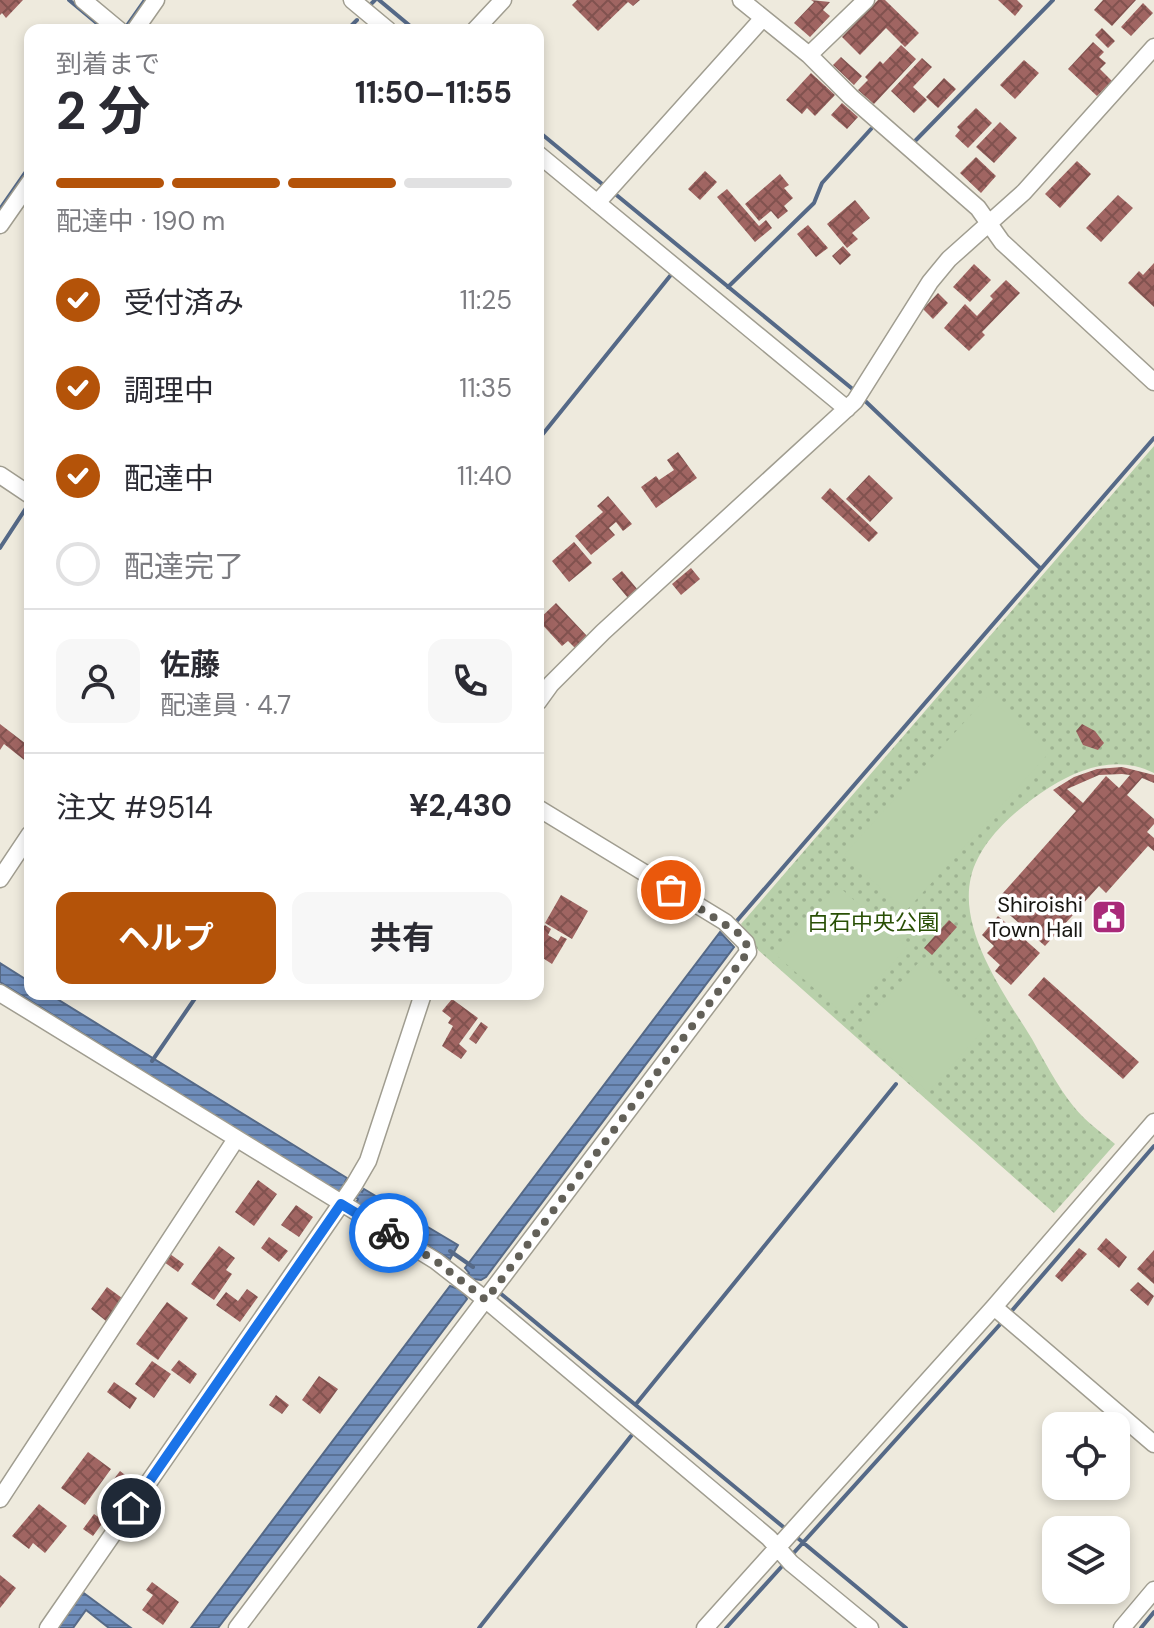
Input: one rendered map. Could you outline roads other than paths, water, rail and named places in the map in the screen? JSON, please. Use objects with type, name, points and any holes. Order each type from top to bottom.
[{"type":"street","points":[[83,0],[111,24]]},
{"type":"street","points":[[139,24],[156,0]]},
{"type":"street","points":[[352,0],[381,24]]},
{"type":"street","points":[[481,24],[503,0]]},
{"type":"street","points":[[741,0],[809,55],[851,97],[978,208],[1002,242],[1154,382]]},
{"type":"street","points":[[809,55],[866,0]]},
{"type":"street","points":[[606,193],[763,18]]},
{"type":"street","points":[[544,694],[603,632],[855,400],[930,282],[949,259],[1024,192],[1154,47]]},
{"type":"street","points":[[544,157],[606,193],[676,268],[855,400]]},
{"type":"street","points":[[0,225],[24,191]]},
{"type":"street","points":[[0,475],[24,491]]},
{"type":"street","points":[[237,1628],[748,952],[746,943],[732,927],[544,812]]},
{"type":"street","points":[[0,879],[24,843]]},
{"type":"street","points":[[0,993],[236,1139],[348,1195],[466,1283],[769,1538],[784,1555],[870,1628]]},
{"type":"street","points":[[48,1628],[348,1195],[368,1161],[421,1000]]},
{"type":"street","points":[[705,1628],[784,1555],[794,1530],[1003,1315],[1154,1122]]},
{"type":"street","points":[[0,1499],[236,1139]]},
{"type":"street","points":[[1003,1315],[1154,1444]]},
{"type":"street","points":[[1122,1628],[1154,1590]]},
{"type":"water","points":[[720,932],[734,947],[486,1277],[474,1279],[464,1294],[467,1299],[218,1628],[191,1628],[450,1286],[456,1288],[469,1273],[465,1268]]},
{"type":"water","points":[[0,963],[24,978],[24,997],[0,982]]},
{"type":"water","points":[[29,1000],[59,1000],[347,1178],[345,1182],[362,1192],[364,1189],[458,1245],[450,1259],[356,1203],[358,1199],[342,1188],[338,1192]]},
{"type":"water","points":[[81,1591],[131,1628],[109,1628],[86,1610],[73,1628],[56,1628]]},
{"type":"waterway","points":[[69,0],[98,24]]},
{"type":"waterway","points":[[128,24],[145,0]]},
{"type":"waterway","points":[[372,3],[375,0]]},
{"type":"waterway","points":[[379,0],[408,24]]},
{"type":"waterway","points":[[916,140],[1053,0]]},
{"type":"waterway","points":[[353,24],[357,20]]},
{"type":"waterway","points":[[728,287],[814,203],[822,183],[871,129]]},
{"type":"waterway","points":[[544,136],[607,188]]},
{"type":"waterway","points":[[0,209],[24,175]]},
{"type":"waterway","points":[[614,193],[855,391]]},
{"type":"waterway","points":[[544,433],[674,271]]},
{"type":"waterway","points":[[861,397],[1040,568]]},
{"type":"waterway","points":[[735,923],[1154,438]]},
{"type":"waterway","points":[[0,548],[24,511]]},
{"type":"waterway","points":[[152,1061],[194,1000]]},
{"type":"waterway","points":[[636,1404],[896,1084]]},
{"type":"waterway","points":[[1009,1314],[1154,1146]]},
{"type":"waterway","points":[[450,1251],[473,1267]]},
{"type":"waterway","points":[[500,1293],[787,1530]]},
{"type":"waterway","points":[[790,1557],[1004,1320]]},
{"type":"waterway","points":[[479,1628],[631,1436]]},
{"type":"waterway","points":[[794,1535],[906,1628]]},
{"type":"waterway","points":[[726,1628],[784,1564]]},
{"type":"waterway","points":[[1141,1628],[1154,1612]]},
{"type":"place","name":"Shiroishi Town Hall","points":[[1109,917]]},
{"type":"park label","name":"白石中央公園","points":[[873,922]]}]
